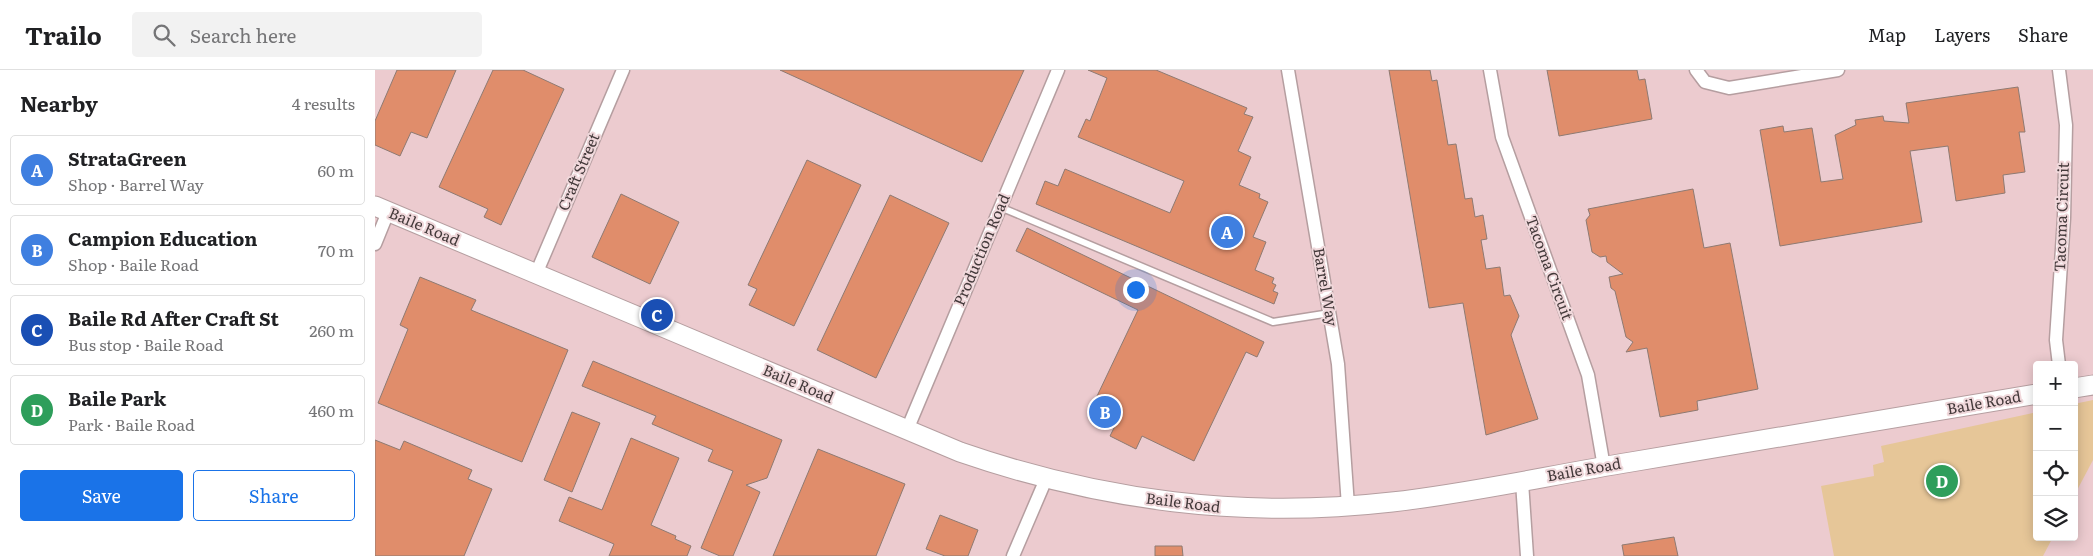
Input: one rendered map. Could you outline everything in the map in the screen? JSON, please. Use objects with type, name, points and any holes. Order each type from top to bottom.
[{"type":"street","name":"Craft Street","points":[[536,274],[623,70]]},
{"type":"street","name":"Production Road","points":[[907,430],[1058,70]]},
{"type":"street","name":"Barrel Way","points":[[1288,70],[1330,313],[1341,389],[1348,506]]},
{"type":"street","name":"Tacoma Circuit","points":[[1491,70],[1502,137],[1588,375],[1604,466]]},
{"type":"street","points":[[1696,70],[1705,82],[1729,88],[1838,70]]},
{"type":"street","name":"Tacoma Circuit","points":[[2059,70],[2066,125],[2064,218],[2056,340],[2059,361]]},
{"type":"street","name":"Baile Road","points":[[382,209],[960,452],[1046,479],[1113,494],[1222,508],[1283,509],[1394,502],[2033,395]]},
{"type":"street","points":[[375,244],[382,209]]},
{"type":"street","points":[[2078,387],[2093,385]]},
{"type":"street","points":[[1013,556],[1046,479]]},
{"type":"street","points":[[1522,482],[1527,556]]},
{"type":"lane","points":[[1001,207],[1273,322],[1330,313]]},
{"type":"shaded area","points":[[375,70],[2093,70],[2093,556],[375,556]]},
{"type":"shaded area","points":[[2093,400],[2093,460],[2078,488],[2078,406],[2078,403]]},
{"type":"shaded area","points":[[2033,413],[2033,541],[2051,541],[2043,556],[1834,556],[1821,486],[1874,476],[1873,465],[1884,462],[1881,446]]},
{"type":"building","points":[[397,70],[456,70],[427,138],[411,132],[400,156],[375,145],[375,121]]},
{"type":"building","points":[[493,70],[523,70],[564,89],[501,225],[484,217],[488,209],[439,187]]},
{"type":"building","points":[[780,70],[1024,70],[982,162]]},
{"type":"building","points":[[1088,70],[1156,70],[1247,108],[1244,114],[1253,117],[1238,151],[1251,157],[1239,185],[1260,194],[1259,198],[1268,202],[1253,237],[1266,242],[1255,270],[1274,278],[1272,283],[1276,285],[1273,291],[1278,293],[1274,304],[1036,204],[1045,181],[1058,186],[1065,169],[1170,213],[1184,181],[1078,137],[1086,119],[1090,121],[1107,78]]},
{"type":"building","points":[[1389,70],[1430,70],[1432,81],[1437,80],[1448,145],[1456,144],[1465,199],[1472,198],[1475,217],[1483,215],[1487,239],[1481,240],[1486,269],[1500,267],[1504,296],[1510,295],[1519,316],[1511,335],[1538,419],[1486,435],[1463,303],[1429,308]]},
{"type":"building","points":[[1547,70],[1637,70],[1639,80],[1645,79],[1652,119],[1559,136]]},
{"type":"building","points":[[2018,87],[2025,132],[2019,132],[2025,172],[2003,175],[2005,193],[1956,201],[1948,146],[1910,151],[1922,222],[1780,246],[1760,130],[1783,126],[1784,132],[1812,128],[1821,182],[1843,179],[1835,135],[1856,125],[1855,120],[1883,116],[1884,121],[1909,123],[1906,103]]},
{"type":"building","points":[[807,160],[861,185],[794,326],[749,305],[757,289],[748,285]]},
{"type":"building","points":[[1693,189],[1704,248],[1730,243],[1758,389],[1697,401],[1698,410],[1660,417],[1647,348],[1626,352],[1633,342],[1626,337],[1615,291],[1611,288],[1609,277],[1623,274],[1607,262],[1606,256],[1600,257],[1592,252],[1586,220],[1590,215],[1588,209]]},
{"type":"building","points":[[621,194],[679,222],[650,284],[592,257]]},
{"type":"building","points":[[890,195],[949,223],[876,378],[817,350]]},
{"type":"building","points":[[1027,228],[1264,342],[1257,357],[1246,352],[1194,461],[1142,436],[1136,449],[1110,436],[1115,426],[1089,413],[1138,310],[1016,251]]},
{"type":"building","points":[[420,277],[476,300],[471,310],[568,350],[522,462],[378,403],[408,329],[400,325]]},
{"type":"building","points":[[593,361],[782,440],[767,478],[746,485],[760,492],[733,556],[720,556],[701,548],[733,471],[708,461],[713,450],[652,424],[656,416],[582,386]]},
{"type":"building","points":[[572,412],[600,423],[572,492],[544,480]]},
{"type":"building","points":[[631,438],[679,458],[651,525],[676,536],[675,539],[691,546],[687,556],[609,556],[614,544],[559,521],[569,497],[602,510]]},
{"type":"building","points":[[375,440],[400,450],[404,441],[472,470],[468,479],[492,489],[464,556],[375,556]]},
{"type":"building","points":[[818,449],[905,484],[876,556],[773,556]]},
{"type":"building","points":[[940,515],[978,530],[968,556],[945,556],[926,549]]},
{"type":"building","points":[[1674,537],[1678,556],[1624,556],[1622,545]]},
{"type":"building","points":[[1155,546],[1182,546],[1183,556],[1155,556]]},
{"type":"place","name":"StrataGreen","points":[[1227,232]]},
{"type":"place","name":"Baile Rd After Craft St","points":[[657,315]]},
{"type":"place","name":"Campion Education","points":[[1105,412]]},
{"type":"place","name":"Baile Park","points":[[1942,481]]}]
